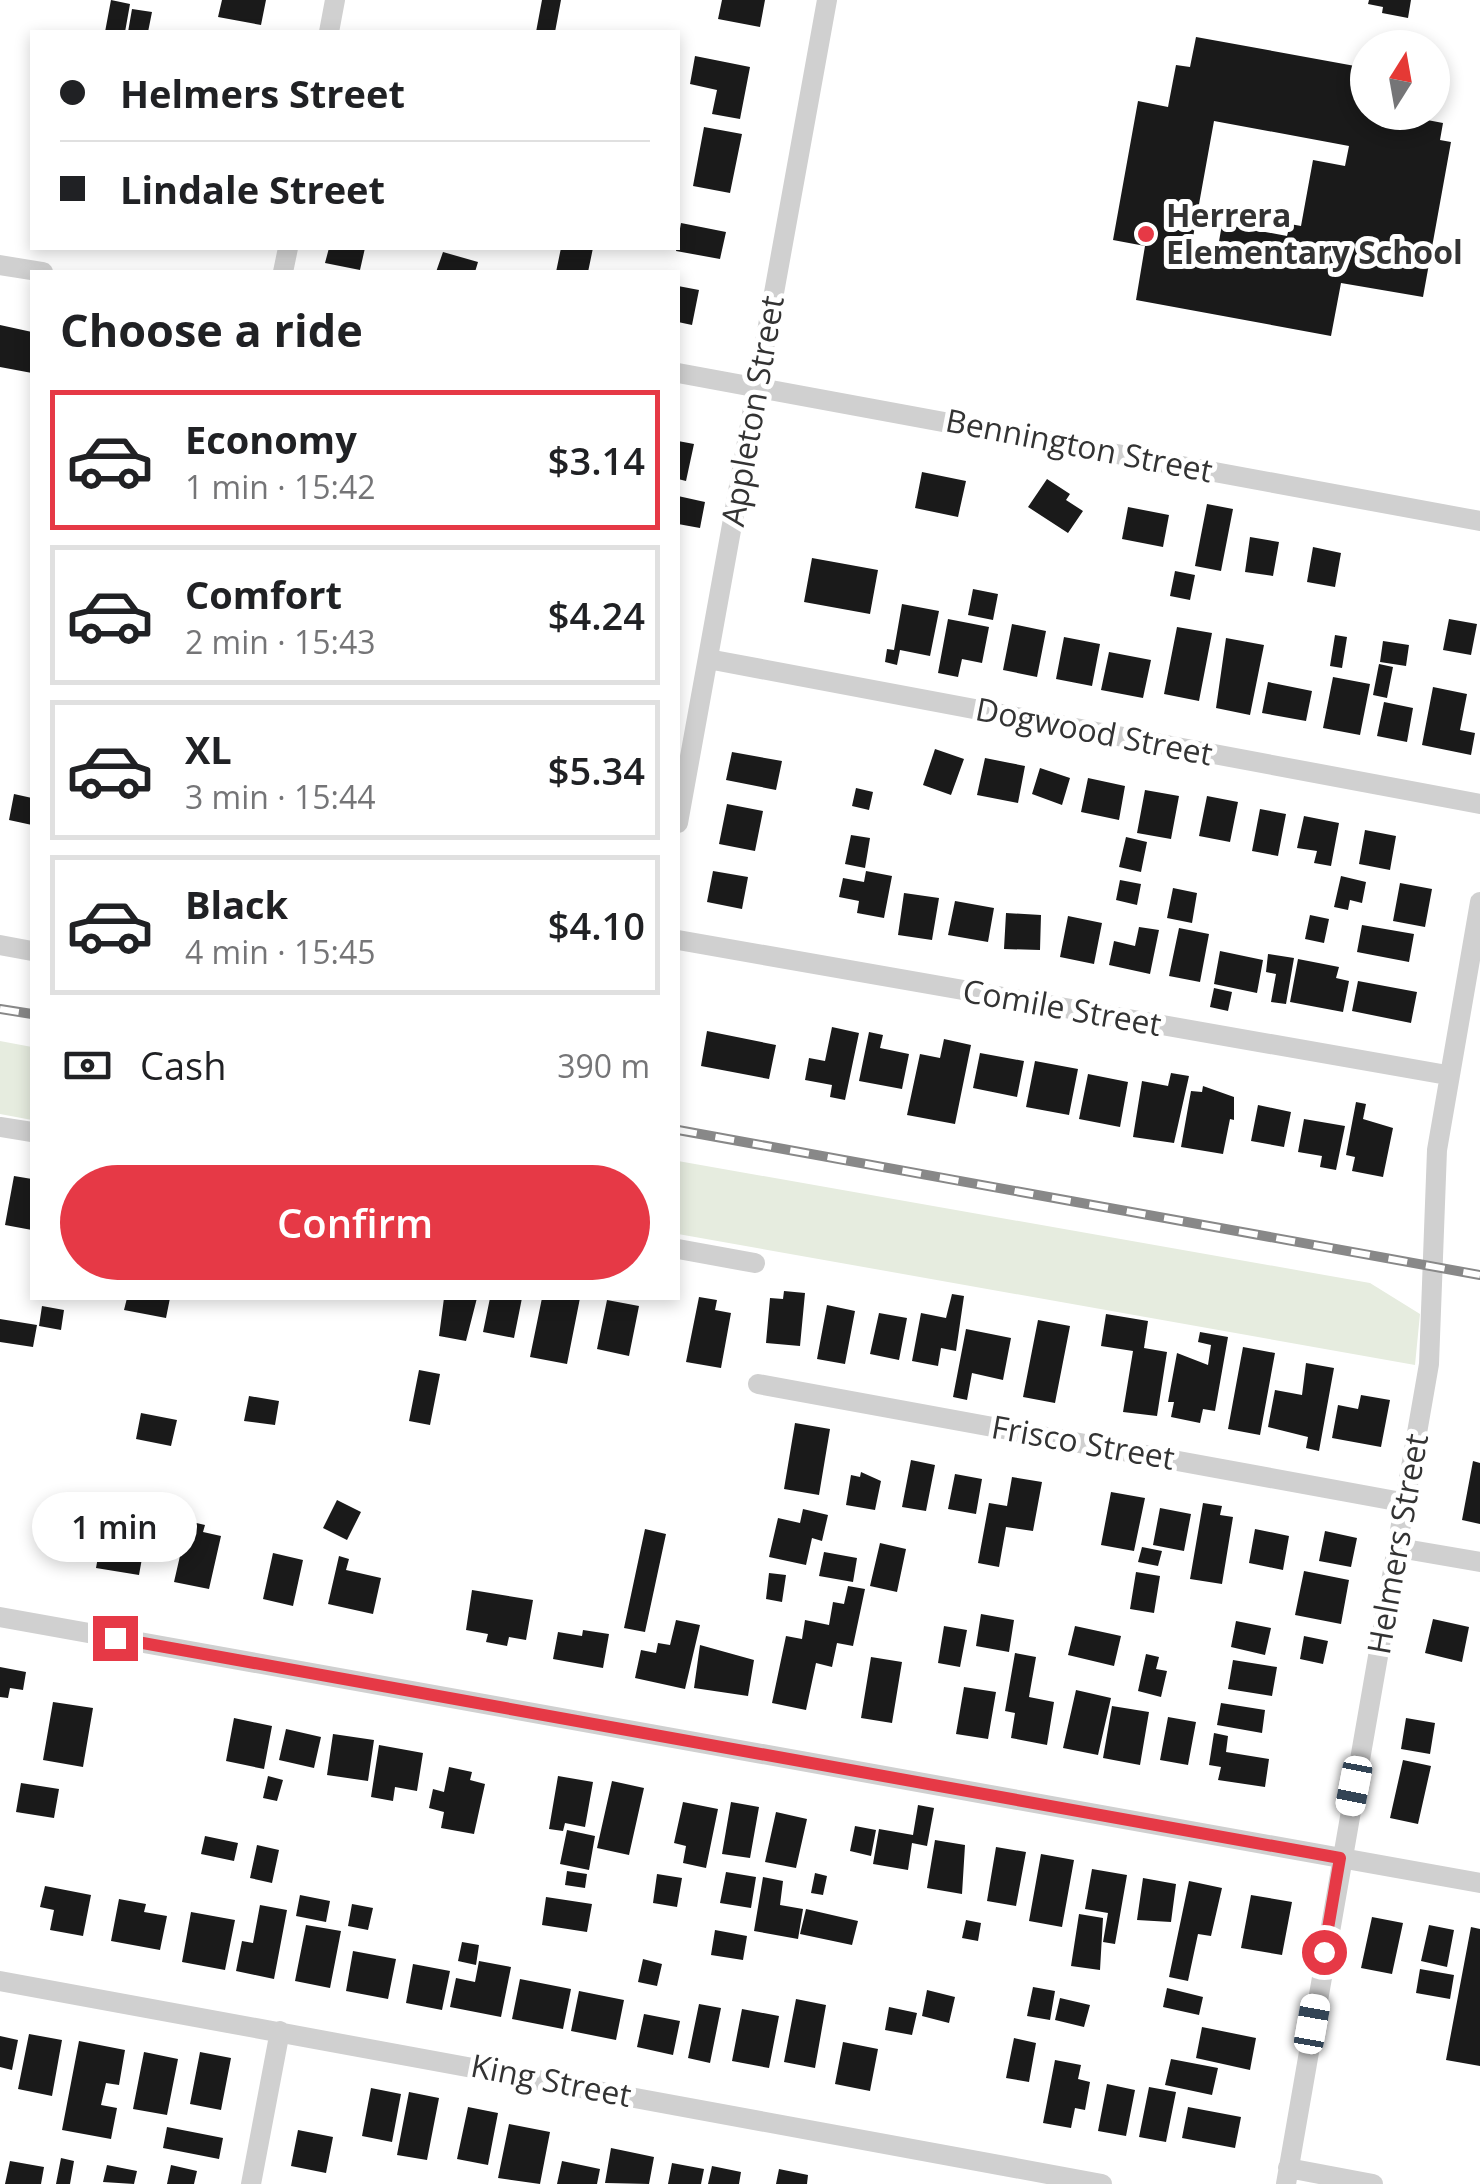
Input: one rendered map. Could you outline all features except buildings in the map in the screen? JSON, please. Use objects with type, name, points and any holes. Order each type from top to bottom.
[{"type":"street","points":[[328,30],[335,0]]},
{"type":"street","name":"Appleton Street","points":[[680,812],[827,0]]},
{"type":"street","points":[[0,265],[31,270]]},
{"type":"street","name":"Bennington Street","points":[[680,373],[1480,521]]},
{"type":"street","name":"Dogwood Street","points":[[708,659],[1480,804]]},
{"type":"street","name":"Helmers Street","points":[[1287,2176],[1431,1348],[1432,1214],[1446,1075],[1480,902]]},
{"type":"street","name":"Comile Street","points":[[680,940],[1446,1075]]},
{"type":"street","points":[[0,946],[30,951]]},
{"type":"street","points":[[0,1126],[30,1132]]},
{"type":"street","points":[[680,1249],[755,1263]]},
{"type":"street","name":"Frisco Street","points":[[758,1384],[1407,1502]]},
{"type":"street","points":[[1399,1548],[1480,1562]]},
{"type":"street","points":[[0,1617],[1480,1883]]},
{"type":"street","name":"King Street","points":[[0,1981],[1102,2184]]},
{"type":"street","points":[[250,2184],[280,2031]]},
{"type":"street","points":[[1287,2176],[1373,2184]]},
{"type":"shaded area","points":[[0,1041],[30,1047],[30,1120],[0,1114]]},
{"type":"shaded area","points":[[680,1161],[1370,1283],[1420,1314],[1415,1365],[680,1234]]},
{"type":"railway","points":[[0,1009],[30,1014]]},
{"type":"railway","points":[[680,1130],[1480,1275]]},
{"type":"place","name":"Herrera Elementary School","points":[[1146,234]]},
{"type":"route","points":[[115,1638],[1340,1858],[1324,1952]]}]
